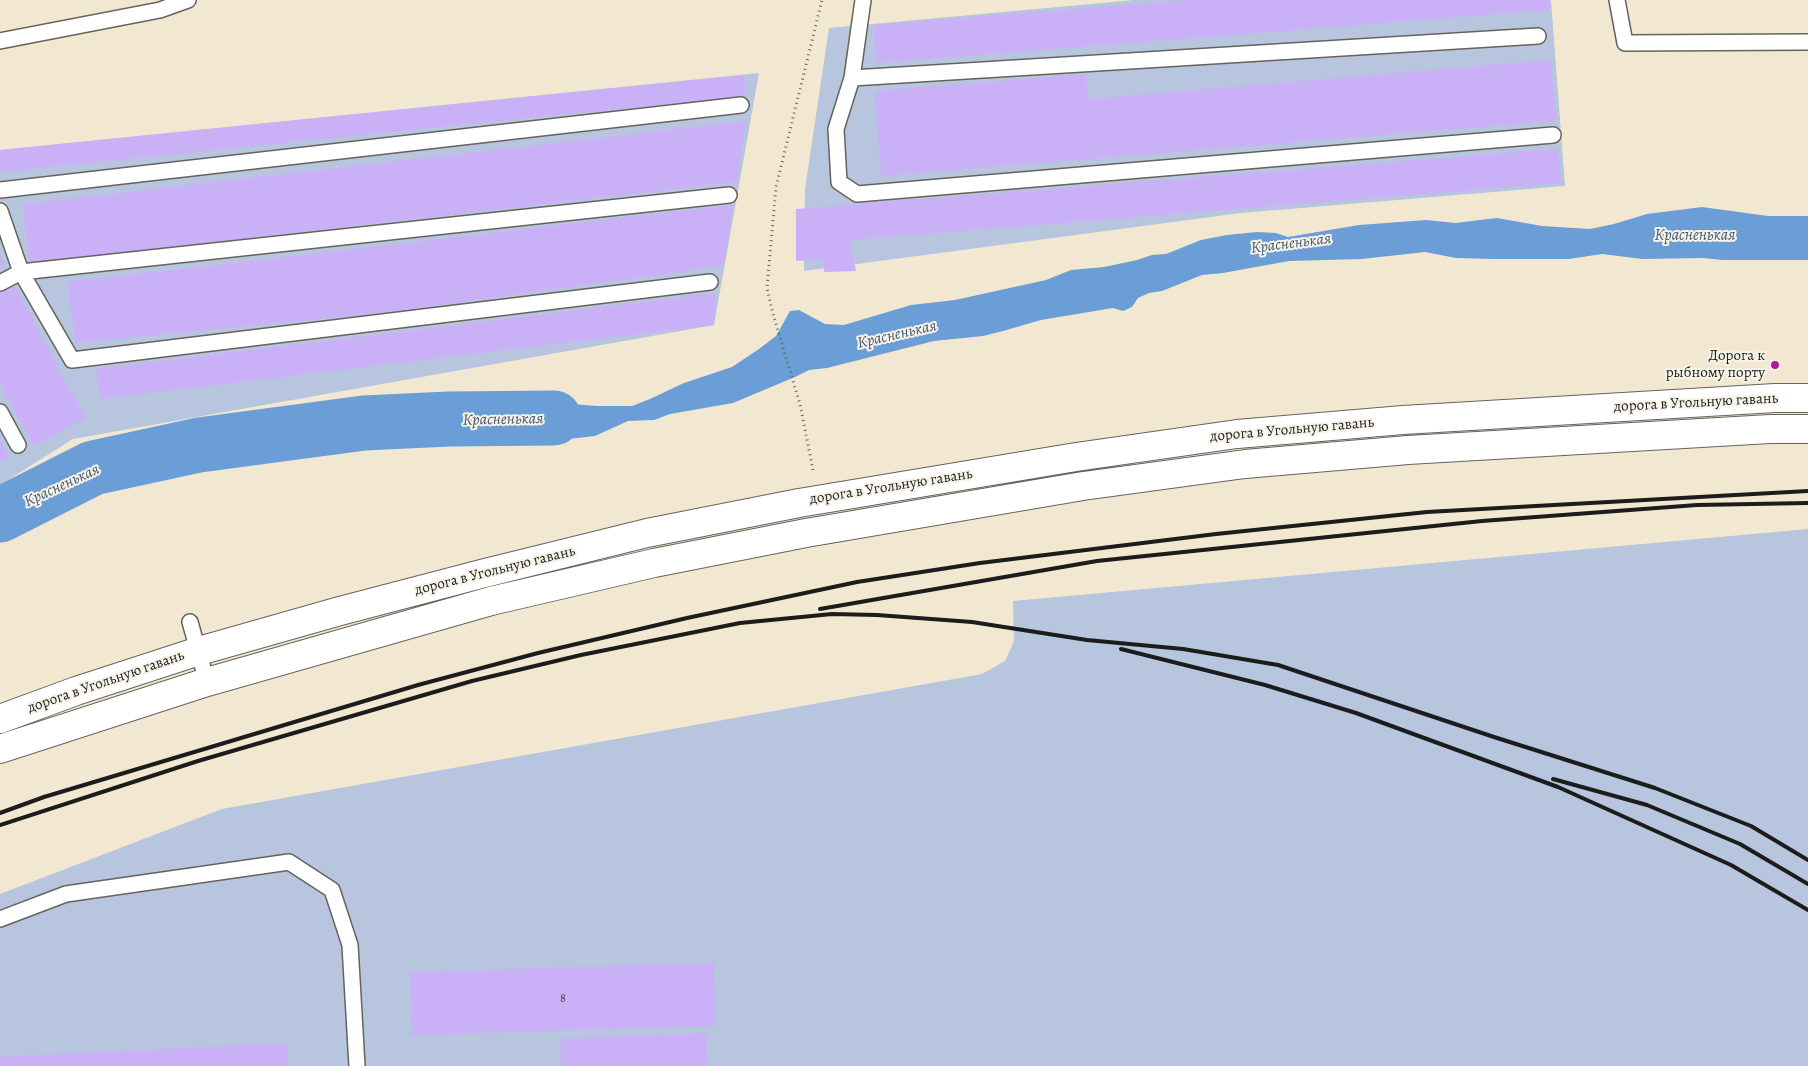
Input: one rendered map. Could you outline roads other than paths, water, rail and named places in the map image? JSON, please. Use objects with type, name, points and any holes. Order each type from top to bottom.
[{"type":"street","name":"дорога в Угольную гавань","points":[[0,718],[198,651],[350,608],[647,534],[808,501],[1076,456],[1237,434],[1393,421],[1776,398],[1808,398]]},
{"type":"street","name":"дорога в Угольную гавань","points":[[0,749],[207,682],[491,601],[654,562],[806,533],[1083,486],[1245,464],[1399,451],[1760,430],[1808,429]]},
{"type":"lane","points":[[0,41],[160,10],[188,0]]},
{"type":"lane","points":[[863,0],[852,78],[836,129],[839,182],[857,194],[1553,135]]},
{"type":"lane","points":[[1617,0],[1625,43],[1808,42]]},
{"type":"lane","points":[[852,78],[1538,36]]},
{"type":"lane","points":[[0,190],[740,105]]},
{"type":"lane","points":[[0,283],[22,272],[729,195]]},
{"type":"lane","points":[[0,211],[22,272],[72,360],[710,282]]},
{"type":"lane","points":[[0,412],[18,445]]},
{"type":"lane","points":[[190,622],[207,682]]},
{"type":"lane","points":[[0,919],[66,894],[289,862],[332,890],[350,945],[357,1066]]},
{"type":"water","points":[[1702,207],[1768,216],[1808,216],[1808,260],[1643,259],[1602,254],[1569,259],[1492,259],[1456,258],[1425,252],[1362,259],[1289,261],[1202,275],[1162,291],[1149,293],[1138,298],[1132,307],[1123,311],[1113,308],[1041,320],[983,336],[934,341],[827,368],[809,370],[733,403],[670,414],[654,420],[628,421],[595,436],[542,442],[520,442],[482,430],[478,411],[500,405],[559,403],[632,406],[684,383],[732,367],[776,336],[790,311],[799,310],[825,324],[844,325],[911,305],[955,300],[1046,280],[1071,270],[1104,267],[1152,255],[1166,254],[1201,240],[1227,235],[1257,232],[1276,233],[1288,237],[1359,225],[1426,220],[1455,223],[1497,218],[1542,226],[1590,229],[1647,214]]},
{"type":"waterway","name":"Красненькая","points":[[0,515],[93,468],[199,445],[364,423],[449,419],[554,418]]},
{"type":"railway","points":[[0,813],[44,797],[418,685],[538,653],[687,618],[857,582],[980,563],[1216,534],[1427,512],[1808,491]]},
{"type":"railway","points":[[820,609],[1097,561],[1482,521],[1697,505],[1808,503]]},
{"type":"railway","points":[[0,825],[198,761],[472,681],[581,655],[740,623],[832,614],[877,615],[972,622],[1087,640],[1183,649],[1278,665],[1655,788],[1751,826],[1808,860]]},
{"type":"railway","points":[[1121,649],[1265,685],[1356,713],[1558,787],[1731,865],[1808,910]]},
{"type":"railway","points":[[1553,779],[1647,805],[1740,844],[1808,884]]},
{"type":"place","name":"Дорога к рыбному порту","points":[[1775,365]]}]
